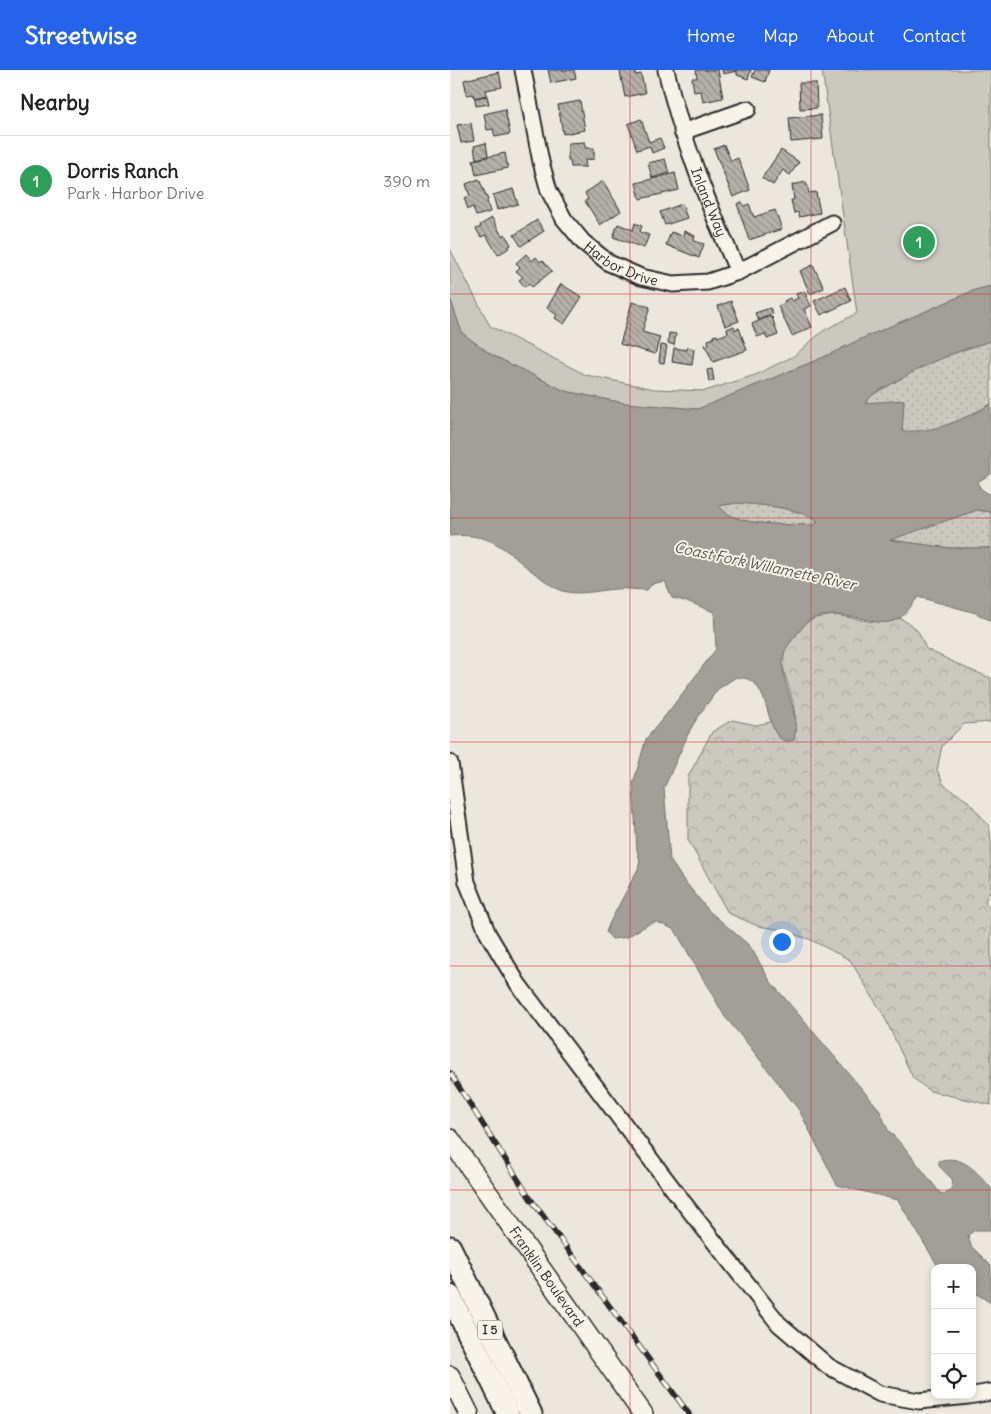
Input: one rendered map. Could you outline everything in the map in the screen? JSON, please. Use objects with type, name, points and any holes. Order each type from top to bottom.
[{"type":"highway","name":"I 5","points":[[450,1247],[531,1414]]},
{"type":"highway","name":"I 5","points":[[450,1296],[508,1414]]},
{"type":"main road","name":"Franklin Boulevard","points":[[450,1139],[643,1414]]},
{"type":"main road","points":[[450,1376],[469,1414]]},
{"type":"street","name":"Harbor Drive","points":[[524,70],[549,191],[564,219],[583,242],[609,263],[641,277],[673,284],[708,282],[738,272],[832,223]]},
{"type":"street","name":"Inland Way","points":[[666,70],[682,132],[706,197],[738,272]]},
{"type":"street","points":[[682,132],[748,109]]},
{"type":"street","points":[[450,763],[467,882],[488,934],[518,984],[683,1202],[779,1324],[828,1366],[880,1394],[919,1401],[991,1392]]},
{"type":"green space","points":[[822,70],[991,70],[991,286],[975,290],[824,357],[698,409],[624,403],[565,391],[492,355],[462,333],[450,298],[450,249],[490,326],[586,375],[654,389],[705,391],[755,375],[794,356],[823,331],[857,313]]},
{"type":"green space","points":[[991,341],[991,404],[951,424],[920,432],[902,431],[904,400],[864,404],[877,392],[916,370],[952,354]]},
{"type":"green space","points":[[736,503],[789,510],[818,521],[814,525],[749,521],[727,513],[719,506]]},
{"type":"green space","points":[[977,510],[991,512],[991,548],[950,548],[889,540]]},
{"type":"green space","points":[[835,615],[876,622],[892,621],[900,618],[913,626],[919,633],[926,649],[991,678],[991,722],[964,724],[942,746],[937,770],[944,785],[969,802],[989,826],[991,840],[991,888],[985,901],[991,910],[991,1105],[930,1091],[913,1078],[884,1016],[850,960],[809,939],[776,929],[758,926],[728,913],[688,840],[688,777],[712,732],[732,720],[756,725],[771,722],[778,737],[797,731],[793,702],[782,664],[785,649],[806,623],[815,618]]},
{"type":"water","name":"Coast Fork Willamette River","points":[[991,286],[991,341],[965,349],[927,365],[876,392],[865,403],[904,400],[902,431],[937,428],[970,415],[991,404],[991,474],[977,482],[981,489],[991,495],[991,512],[977,510],[890,540],[950,548],[991,548],[991,621],[976,613],[918,597],[904,614],[898,619],[889,622],[827,615],[819,616],[806,623],[785,651],[783,661],[783,671],[795,717],[794,740],[785,741],[778,736],[761,692],[748,679],[736,677],[718,689],[690,730],[664,788],[670,860],[709,911],[750,946],[770,981],[879,1109],[888,1130],[905,1148],[940,1193],[948,1192],[952,1184],[952,1179],[939,1166],[939,1161],[947,1159],[962,1162],[969,1166],[991,1188],[991,1230],[975,1230],[968,1235],[971,1246],[991,1266],[991,1303],[976,1294],[976,1264],[937,1264],[898,1200],[837,1185],[799,1110],[725,1017],[675,930],[657,922],[649,924],[627,937],[612,939],[606,932],[638,869],[640,861],[637,850],[633,784],[646,739],[716,649],[714,612],[689,602],[672,598],[665,581],[652,584],[647,590],[620,589],[576,593],[563,591],[551,585],[509,552],[490,541],[479,537],[450,536],[450,298],[462,333],[492,355],[565,391],[624,403],[698,409],[824,357],[975,290]],"holes":[[[736,503],[790,510],[810,516],[818,521],[814,525],[749,521],[737,518],[719,506]]]},
{"type":"building","points":[[548,70],[574,70],[576,78],[551,83]]},
{"type":"building","points":[[635,70],[636,75],[641,74],[645,93],[625,97],[620,72]]},
{"type":"building","points":[[696,70],[718,70],[723,98],[703,102],[701,91],[694,92],[692,78],[697,78]]},
{"type":"building","points":[[722,70],[751,70],[748,79],[737,75],[737,71],[723,74]]},
{"type":"building","points":[[755,70],[769,70],[765,82],[752,77]]},
{"type":"building","points":[[499,72],[502,87],[486,90],[487,95],[474,98],[473,94],[467,95],[464,80]]},
{"type":"building","points":[[799,83],[816,83],[817,108],[800,109]]},
{"type":"building","points":[[487,96],[489,104],[476,106],[475,98]]},
{"type":"building","points":[[580,101],[585,130],[563,134],[558,105]]},
{"type":"building","points":[[505,109],[510,134],[495,137],[493,129],[487,130],[484,114]]},
{"type":"building","points":[[821,115],[823,139],[791,142],[789,118]]},
{"type":"building","points":[[641,119],[649,142],[660,138],[664,148],[652,153],[650,146],[637,150],[628,124]]},
{"type":"building","points":[[471,123],[474,141],[461,143],[457,125]]},
{"type":"building","points":[[585,142],[585,148],[594,148],[594,159],[585,160],[586,167],[571,167],[570,161],[568,161],[568,143]]},
{"type":"building","points":[[486,143],[488,156],[476,159],[474,146]]},
{"type":"building","points":[[724,145],[731,161],[738,158],[750,190],[733,197],[714,149]]},
{"type":"building","points":[[781,150],[799,162],[790,175],[783,170],[773,185],[762,178]]},
{"type":"building","points":[[505,153],[508,168],[476,175],[473,160]]},
{"type":"building","points":[[665,159],[669,173],[652,178],[648,163]]},
{"type":"building","points":[[675,173],[679,190],[640,199],[636,183]]},
{"type":"building","points":[[479,179],[488,200],[490,212],[476,216],[473,207],[468,209],[464,198],[470,196],[466,184]]},
{"type":"building","points":[[603,181],[621,211],[600,225],[585,201],[588,199],[585,193]]},
{"type":"building","points":[[806,182],[809,193],[816,192],[820,213],[799,217],[798,212],[794,213],[791,200],[794,200],[792,185]]},
{"type":"building","points":[[513,189],[518,204],[497,210],[493,195]]},
{"type":"building","points":[[742,202],[744,206],[749,204],[754,217],[775,210],[782,229],[749,240],[737,204]]},
{"type":"building","points":[[682,204],[687,218],[665,225],[660,212]]},
{"type":"building","points":[[492,218],[502,236],[505,234],[511,245],[498,255],[486,235],[481,237],[476,229]]},
{"type":"building","points":[[537,220],[544,231],[521,246],[514,235]]},
{"type":"building","points":[[635,223],[642,226],[640,232],[649,235],[644,248],[613,237],[618,224],[633,230]]},
{"type":"building","points":[[684,231],[695,236],[694,241],[704,244],[699,258],[666,245],[671,232],[683,236]]},
{"type":"building","points":[[526,254],[532,261],[536,257],[540,262],[542,260],[552,271],[532,287],[529,283],[525,287],[519,280],[523,277],[516,271],[520,267],[516,263]]},
{"type":"building","points":[[813,265],[824,288],[810,294],[800,271]]},
{"type":"building","points":[[561,284],[582,297],[564,324],[555,318],[557,315],[547,308]]},
{"type":"building","points":[[845,287],[851,301],[821,315],[814,301]]},
{"type":"building","points":[[804,291],[811,306],[804,309],[812,327],[792,336],[778,306],[790,298],[792,301],[798,298],[796,294]]},
{"type":"building","points":[[731,301],[739,321],[725,326],[718,306]]},
{"type":"building","points":[[632,302],[650,307],[642,332],[660,337],[655,354],[620,344]]},
{"type":"building","points":[[770,308],[773,314],[758,320],[755,313]]},
{"type":"building","points":[[770,316],[778,335],[767,339],[765,334],[757,337],[752,324]]},
{"type":"building","points":[[734,326],[735,330],[739,328],[747,350],[713,362],[705,345],[709,344],[708,340],[714,338],[713,336],[717,335],[718,337],[728,333],[727,329]]},
{"type":"building","points":[[669,333],[676,334],[674,345],[668,343]]},
{"type":"building","points":[[661,345],[667,346],[664,363],[659,362]]},
{"type":"building","points":[[688,347],[694,349],[692,365],[672,362],[674,348],[687,350]]},
{"type":"building","points":[[712,369],[714,381],[709,382],[707,370]]},
{"type":"railway","points":[[450,1073],[530,1198],[689,1414]]},
{"type":"place","name":"Dorris Ranch","points":[[919,242]]}]
